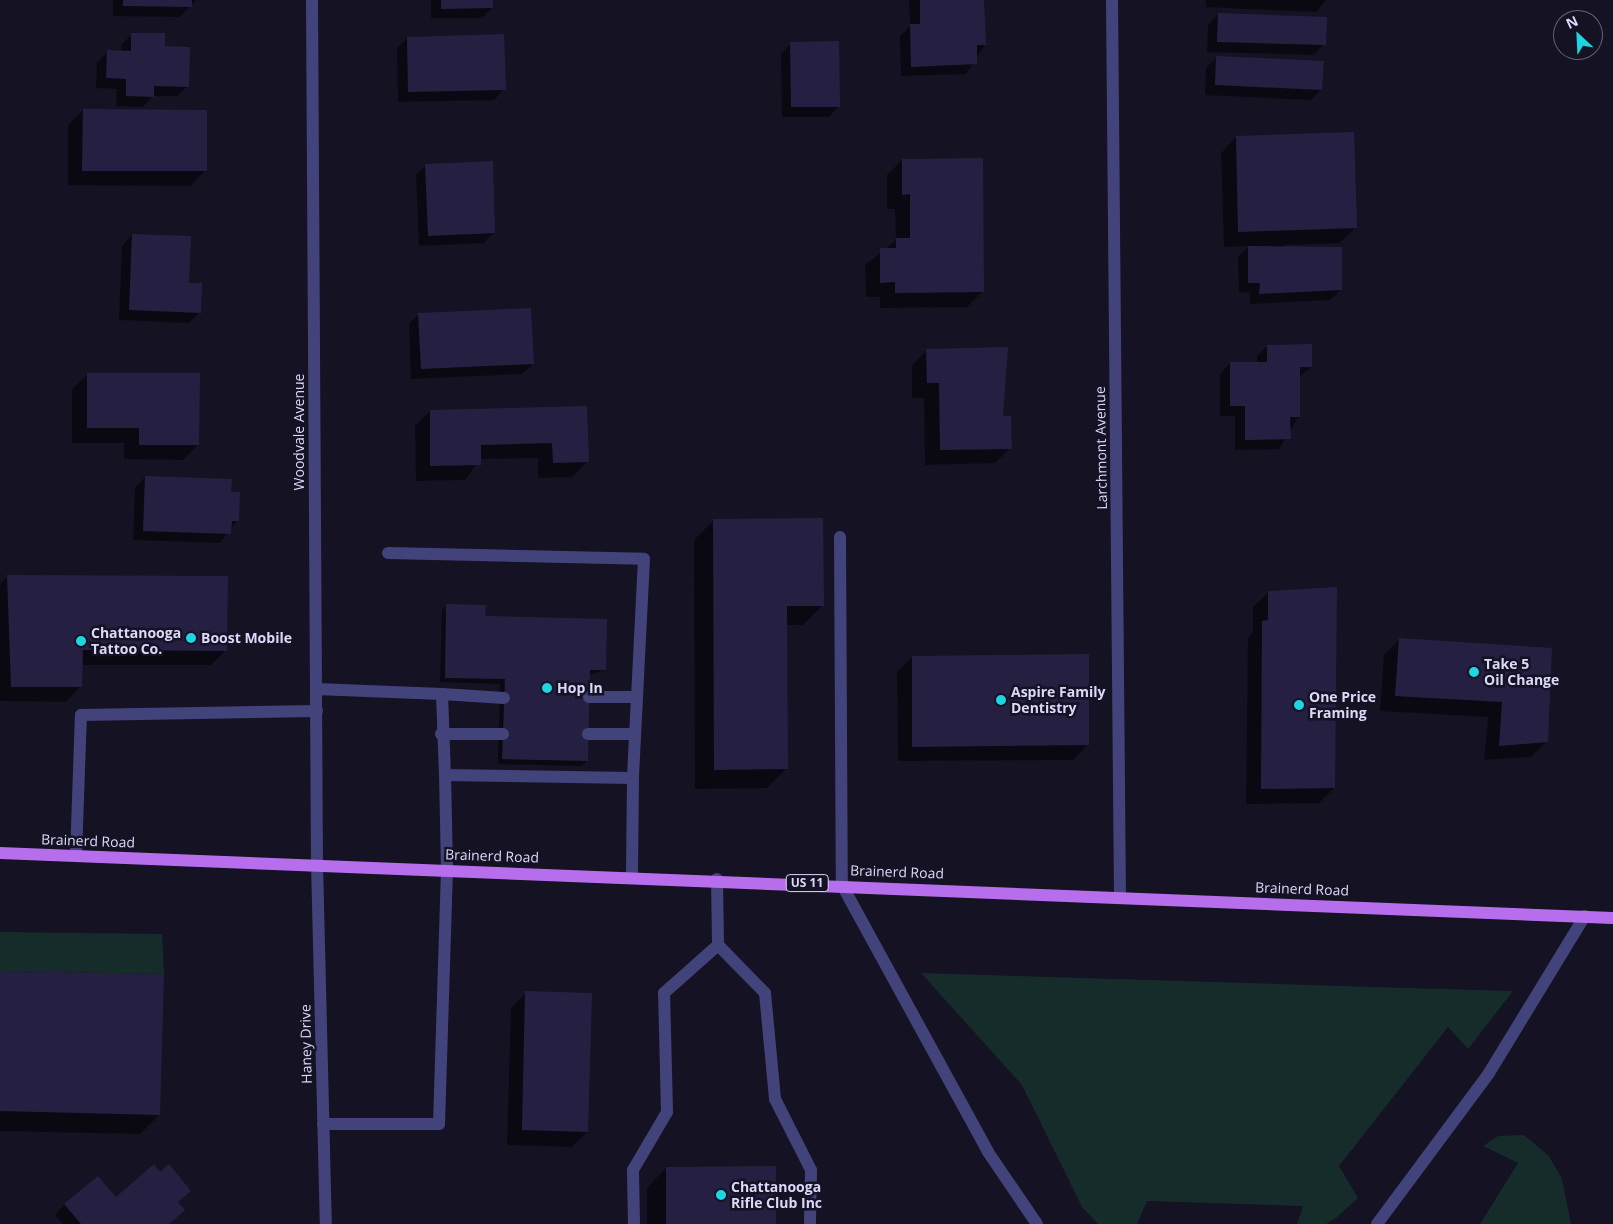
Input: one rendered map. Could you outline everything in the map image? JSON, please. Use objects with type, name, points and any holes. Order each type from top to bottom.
[{"type":"main road","name":"Brainerd Road","points":[[0,853],[717,878],[1613,918]]},
{"type":"street","name":"Woodvale Avenue","points":[[312,0],[318,863]]},
{"type":"street","name":"Larchmont Avenue","points":[[1112,0],[1120,896]]},
{"type":"street","points":[[840,537],[842,884],[988,1152],[1038,1224]]},
{"type":"street","points":[[388,553],[644,559],[634,734],[632,876]]},
{"type":"street","points":[[316,689],[504,698]]},
{"type":"street","points":[[323,1124],[439,1124],[447,869],[445,775],[440,734],[442,694]]},
{"type":"street","points":[[589,697],[636,697]]},
{"type":"street","points":[[76,856],[81,715],[317,711]]},
{"type":"street","points":[[440,734],[503,734]]},
{"type":"street","points":[[588,734],[634,734]]},
{"type":"street","points":[[445,775],[633,778]]},
{"type":"street","name":"Haney Drive","points":[[318,863],[326,1224]]},
{"type":"street","points":[[717,878],[718,945],[765,993],[775,1099],[811,1170],[810,1224]]},
{"type":"street","points":[[1377,1224],[1489,1072],[1584,916]]},
{"type":"street","points":[[634,1224],[633,1170],[668,1112],[664,993],[718,945]]},
{"type":"green space","points":[[0,932],[162,934],[164,974],[0,971]]},
{"type":"green space","points":[[921,973],[1513,991],[1468,1049],[1448,1027],[1339,1166],[1358,1198],[1336,1218],[1326,1224],[1297,1224],[1303,1206],[1147,1201],[1137,1224],[1098,1224],[1082,1207],[1022,1085]]},
{"type":"green space","points":[[1524,1135],[1549,1156],[1562,1179],[1571,1224],[1480,1224],[1518,1163],[1483,1146],[1498,1136]]},
{"type":"building","points":[[123,0],[192,0],[192,7],[123,6]]},
{"type":"building","points":[[441,0],[493,0],[493,8],[441,9]]},
{"type":"building","points":[[920,0],[984,0],[986,45],[977,45],[977,64],[911,67],[910,24],[920,24]]},
{"type":"building","points":[[1218,13],[1327,17],[1326,45],[1217,42]]},
{"type":"building","points":[[131,33],[165,33],[165,46],[190,47],[189,87],[154,86],[154,97],[126,96],[126,79],[106,78],[107,50],[131,51]]},
{"type":"building","points":[[504,34],[506,90],[408,92],[407,37]]},
{"type":"building","points":[[839,41],[840,107],[791,107],[790,42]]},
{"type":"building","points":[[1216,56],[1324,61],[1322,90],[1215,85]]},
{"type":"building","points":[[83,109],[207,110],[207,171],[82,171]]},
{"type":"building","points":[[1354,132],[1357,228],[1238,232],[1236,136]]},
{"type":"building","points":[[983,158],[984,292],[895,293],[895,282],[880,283],[880,248],[896,248],[896,238],[910,238],[910,194],[902,195],[902,159]]},
{"type":"building","points":[[493,161],[495,233],[428,236],[425,164]]},
{"type":"building","points":[[132,234],[191,236],[189,283],[202,283],[201,313],[129,310]]},
{"type":"building","points":[[1248,246],[1342,247],[1342,290],[1259,294],[1260,283],[1248,283]]},
{"type":"building","points":[[531,308],[534,364],[421,369],[418,313]]},
{"type":"building","points":[[1312,344],[1312,367],[1300,367],[1300,417],[1290,417],[1291,439],[1245,440],[1245,406],[1230,406],[1230,362],[1267,362],[1267,345]]},
{"type":"building","points":[[1008,347],[1003,416],[1011,416],[1012,449],[940,450],[939,383],[927,383],[926,349]]},
{"type":"building","points":[[87,373],[200,373],[199,445],[139,445],[139,428],[87,428]]},
{"type":"building","points":[[587,406],[589,462],[553,463],[552,443],[481,445],[481,465],[430,466],[430,410]]},
{"type":"building","points":[[145,476],[232,479],[231,492],[240,492],[239,521],[232,521],[231,534],[143,531]]},
{"type":"building","points":[[823,518],[824,606],[787,606],[788,769],[714,770],[713,519]]},
{"type":"building","points":[[7,575],[228,576],[227,651],[83,650],[82,687],[11,687]]},
{"type":"building","name":"One Price Framing","points":[[1337,587],[1335,788],[1261,789],[1262,621],[1268,620],[1268,591]]},
{"type":"building","name":"Hop In","points":[[446,604],[486,605],[485,616],[607,619],[606,670],[590,670],[588,761],[502,759],[505,679],[445,678]]},
{"type":"building","name":"Take 5 Oil Change","points":[[1399,638],[1552,648],[1548,742],[1499,746],[1502,702],[1395,696]]},
{"type":"building","name":"Aspire Family Dentistry","points":[[1089,654],[1089,745],[912,747],[912,656]]},
{"type":"building","points":[[0,971],[164,974],[160,1115],[0,1111]]},
{"type":"building","points":[[525,991],[592,993],[588,1132],[522,1130]]},
{"type":"building","points":[[154,1164],[160,1172],[169,1164],[191,1191],[178,1202],[185,1210],[169,1224],[81,1224],[64,1204],[98,1176],[116,1197]]},
{"type":"building","name":"Chattanooga Rifle Club Inc","points":[[776,1166],[776,1224],[666,1224],[666,1167]]},
{"type":"place","name":"Boost Mobile","points":[[191,638]]},
{"type":"place","name":"Chattanooga Tattoo Co.","points":[[81,641]]},
{"type":"place","name":"Take 5 Oil Change","points":[[1474,672]]},
{"type":"place","name":"Hop In","points":[[547,688]]},
{"type":"place","name":"Aspire Family Dentistry","points":[[1001,700]]},
{"type":"place","name":"One Price Framing","points":[[1299,705]]},
{"type":"place","name":"Chattanooga Rifle Club Inc","points":[[721,1195]]}]
